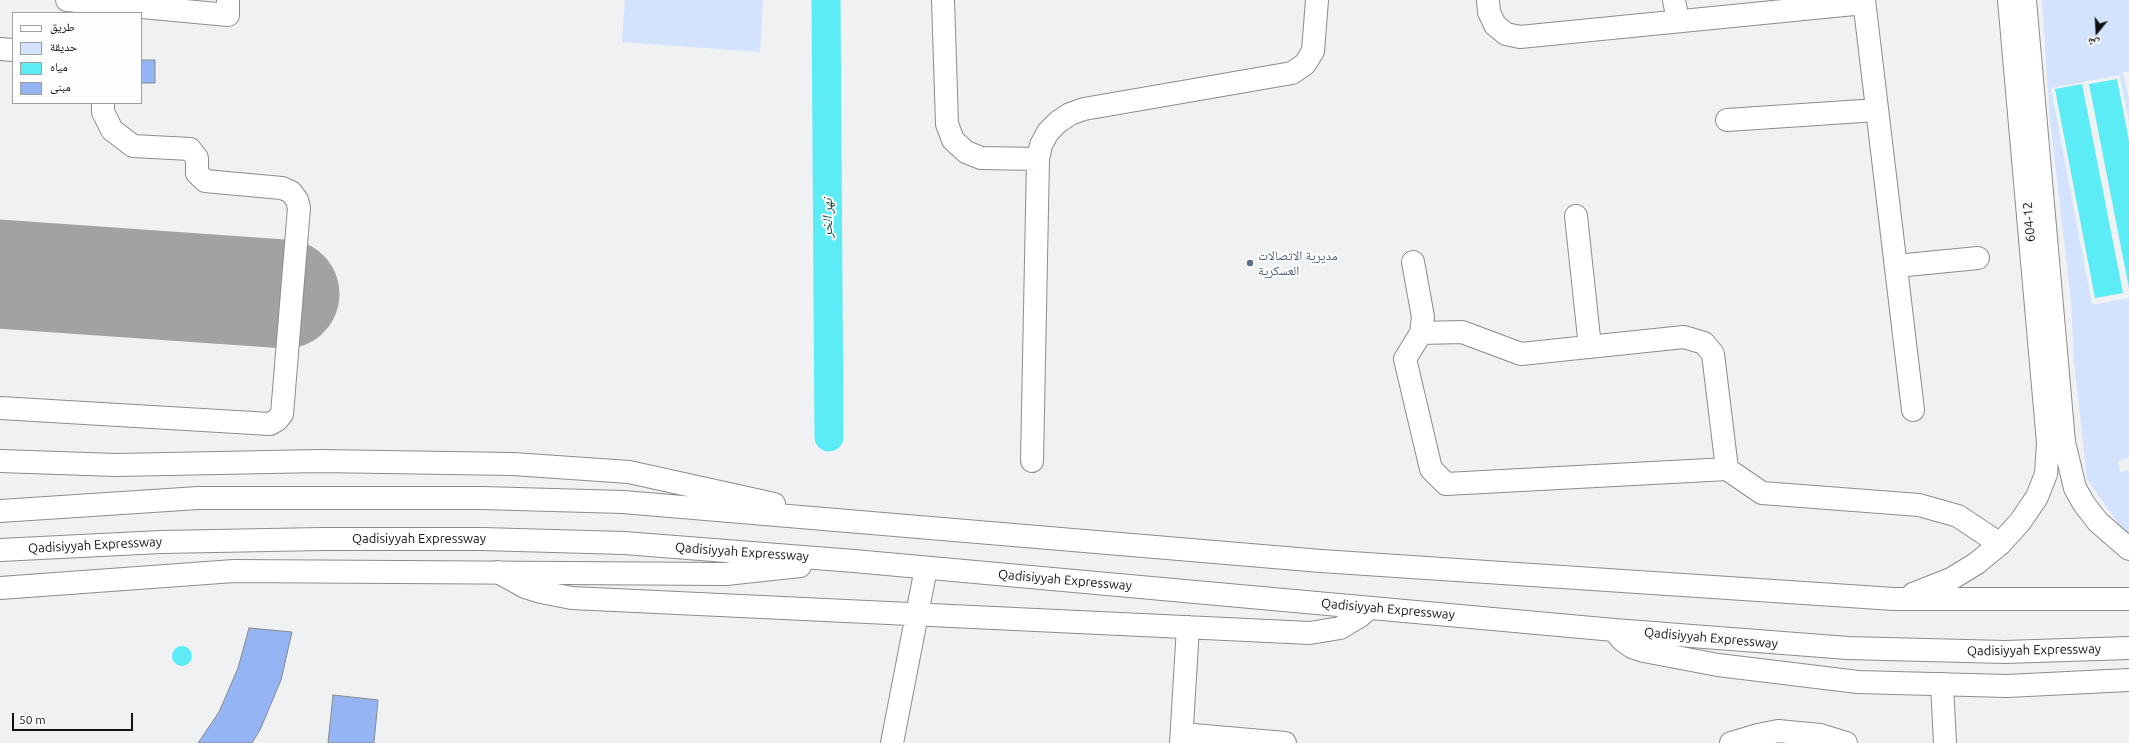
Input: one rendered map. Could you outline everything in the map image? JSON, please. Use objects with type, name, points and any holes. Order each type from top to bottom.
[{"type":"main road","points":[[67,0],[228,15],[228,0]]},
{"type":"main road","points":[[943,0],[946,124],[953,140],[966,152],[977,157],[1038,160]]},
{"type":"main road","points":[[1032,461],[1038,160],[1042,145],[1048,132],[1058,122],[1070,114],[1084,109],[1292,73],[1305,64],[1313,50],[1317,0]]},
{"type":"main road","points":[[1488,0],[1490,12],[1495,25],[1506,34],[1520,37],[1864,1],[1913,410]]},
{"type":"main road","points":[[1674,0],[1678,21]]},
{"type":"main road","name":"604-12","points":[[2009,0],[2056,443]]},
{"type":"main road","name":"604-12","points":[[2025,0],[2056,443]]},
{"type":"main road","points":[[0,49],[12,50]]},
{"type":"main road","points":[[0,408],[270,424],[277,420],[282,414],[299,208],[297,200],[291,192],[282,188],[205,181],[197,173],[196,158],[190,150],[133,146],[112,130],[103,112],[103,104]]},
{"type":"main road","points":[[1727,120],[1877,110]]},
{"type":"main road","points":[[1576,216],[1590,347]]},
{"type":"main road","points":[[1896,266],[1978,258]]},
{"type":"main road","points":[[1413,262],[1423,317],[1421,333],[1405,359],[1432,469],[1446,484],[1727,469],[1762,493],[1919,504],[1958,516],[2000,544]]},
{"type":"main road","points":[[1421,333],[1462,332],[1521,354],[1684,337],[1704,343],[1713,354],[1727,469]]},
{"type":"main road","points":[[1894,599],[1923,591],[1951,579],[1977,564],[2000,544],[2020,522],[2041,489],[2056,443]]},
{"type":"main road","points":[[2056,443],[2075,488],[2084,504],[2098,522],[2129,549]]},
{"type":"main road","points":[[0,461],[116,465],[320,461],[513,464],[629,472],[855,522]]},
{"type":"main road","points":[[0,511],[198,498],[482,498],[623,502],[1321,561],[1894,599],[2129,600]]},
{"type":"main road","name":"Qadisiyyah Expressway","points":[[0,550],[161,542],[330,539],[482,539],[624,543],[854,560],[926,568],[1614,630],[1848,648],[2005,652],[2129,648]]},
{"type":"main road","points":[[0,588],[234,571],[726,574],[854,560]]},
{"type":"main road","points":[[892,743],[926,568]]},
{"type":"main road","points":[[498,572],[526,587],[541,592],[572,598],[1188,628],[1319,633],[1340,628],[1350,623],[1369,608]]},
{"type":"main road","points":[[1188,628],[1182,738],[1285,743]]},
{"type":"main road","points":[[1614,630],[1622,640],[1632,647],[1718,665],[1858,682],[2007,686],[2129,680]]},
{"type":"main road","points":[[1942,684],[1944,743]]},
{"type":"main road","points":[[1731,743],[1758,734],[1778,731],[1820,735],[1846,743]]},
{"type":"green space","points":[[625,0],[763,0],[760,52],[622,42]]},
{"type":"green space","points":[[2042,0],[2129,0],[2129,71],[2123,72],[2129,99],[2129,122],[2120,75],[2051,88],[2092,305],[2129,298],[2129,458],[2118,461],[2120,472],[2129,470],[2129,534],[2122,529],[2087,479],[2074,361],[2071,300],[2050,120]]},
{"type":"water","points":[[2117,79],[2129,141],[2129,288],[2089,84]]},
{"type":"water","points":[[2082,84],[2123,293],[2095,298],[2055,89]]},
{"type":"water","points":[[182,646],[189,649],[192,656],[189,663],[182,666],[175,663],[172,656],[175,649]]},
{"type":"building","points":[[142,60],[155,60],[155,83],[142,83]]},
{"type":"building","points":[[249,628],[292,632],[281,680],[260,730],[252,743],[198,743],[219,712],[238,668]]},
{"type":"building","points":[[333,695],[378,700],[374,743],[328,743]]},
{"type":"waterway","name":"نهر الخر","points":[[826,0],[829,437]]},
{"type":"runway","points":[[0,274],[285,294]]},
{"type":"place","name":"مديرية الاتصالات العسكرية","points":[[1250,263]]}]
